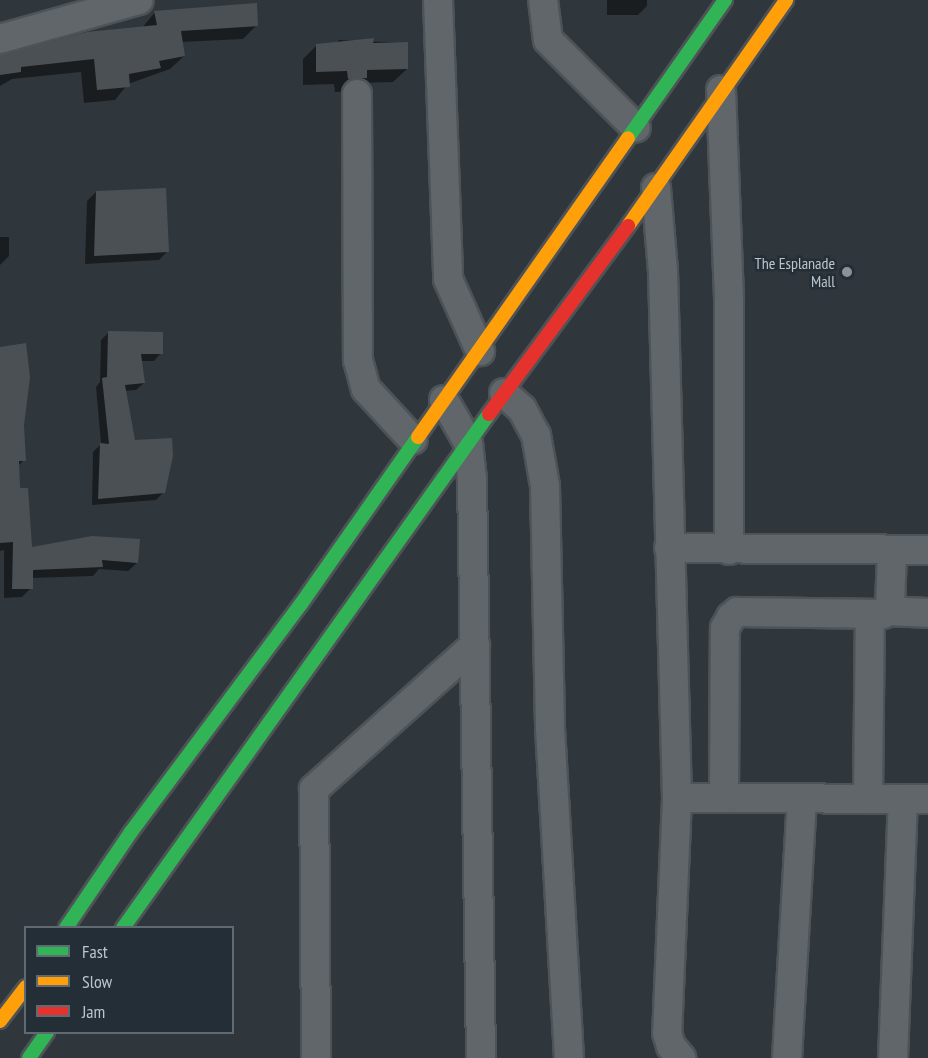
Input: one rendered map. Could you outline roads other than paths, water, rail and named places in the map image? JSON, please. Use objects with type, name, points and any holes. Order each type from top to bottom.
[{"type":"street","points":[[0,39],[139,0]]},
{"type":"street","points":[[438,0],[448,279],[480,351]]},
{"type":"street","points":[[543,0],[548,40],[636,128]]},
{"type":"street","points":[[67,926],[131,832],[301,604],[413,440],[480,351],[725,0]]},
{"type":"street","points":[[124,926],[468,441],[656,188],[721,90],[786,0]]},
{"type":"street","points":[[721,90],[729,300],[729,550]]},
{"type":"street","points":[[357,94],[358,360],[366,389],[413,440]]},
{"type":"street","points":[[656,188],[663,271],[676,798],[667,1033],[671,1046],[681,1058]]},
{"type":"street","points":[[504,393],[522,410],[536,435],[545,486],[550,728],[569,1058]]},
{"type":"street","points":[[444,400],[468,441],[472,478],[481,1058]]},
{"type":"street","points":[[669,548],[928,550]]},
{"type":"street","points":[[878,613],[890,608],[892,550]]},
{"type":"street","points":[[724,798],[725,628],[730,617],[737,612],[928,613]]},
{"type":"street","points":[[868,799],[878,613]]},
{"type":"street","points":[[316,1058],[314,789],[475,645]]},
{"type":"street","points":[[676,798],[916,799],[893,1058]]},
{"type":"street","points":[[787,1058],[802,798]]},
{"type":"street","points":[[0,1021],[24,990]]},
{"type":"street","points":[[28,1058],[46,1034]]},
{"type":"place","name":"The Esplanade Mall","points":[[847,272]]}]
